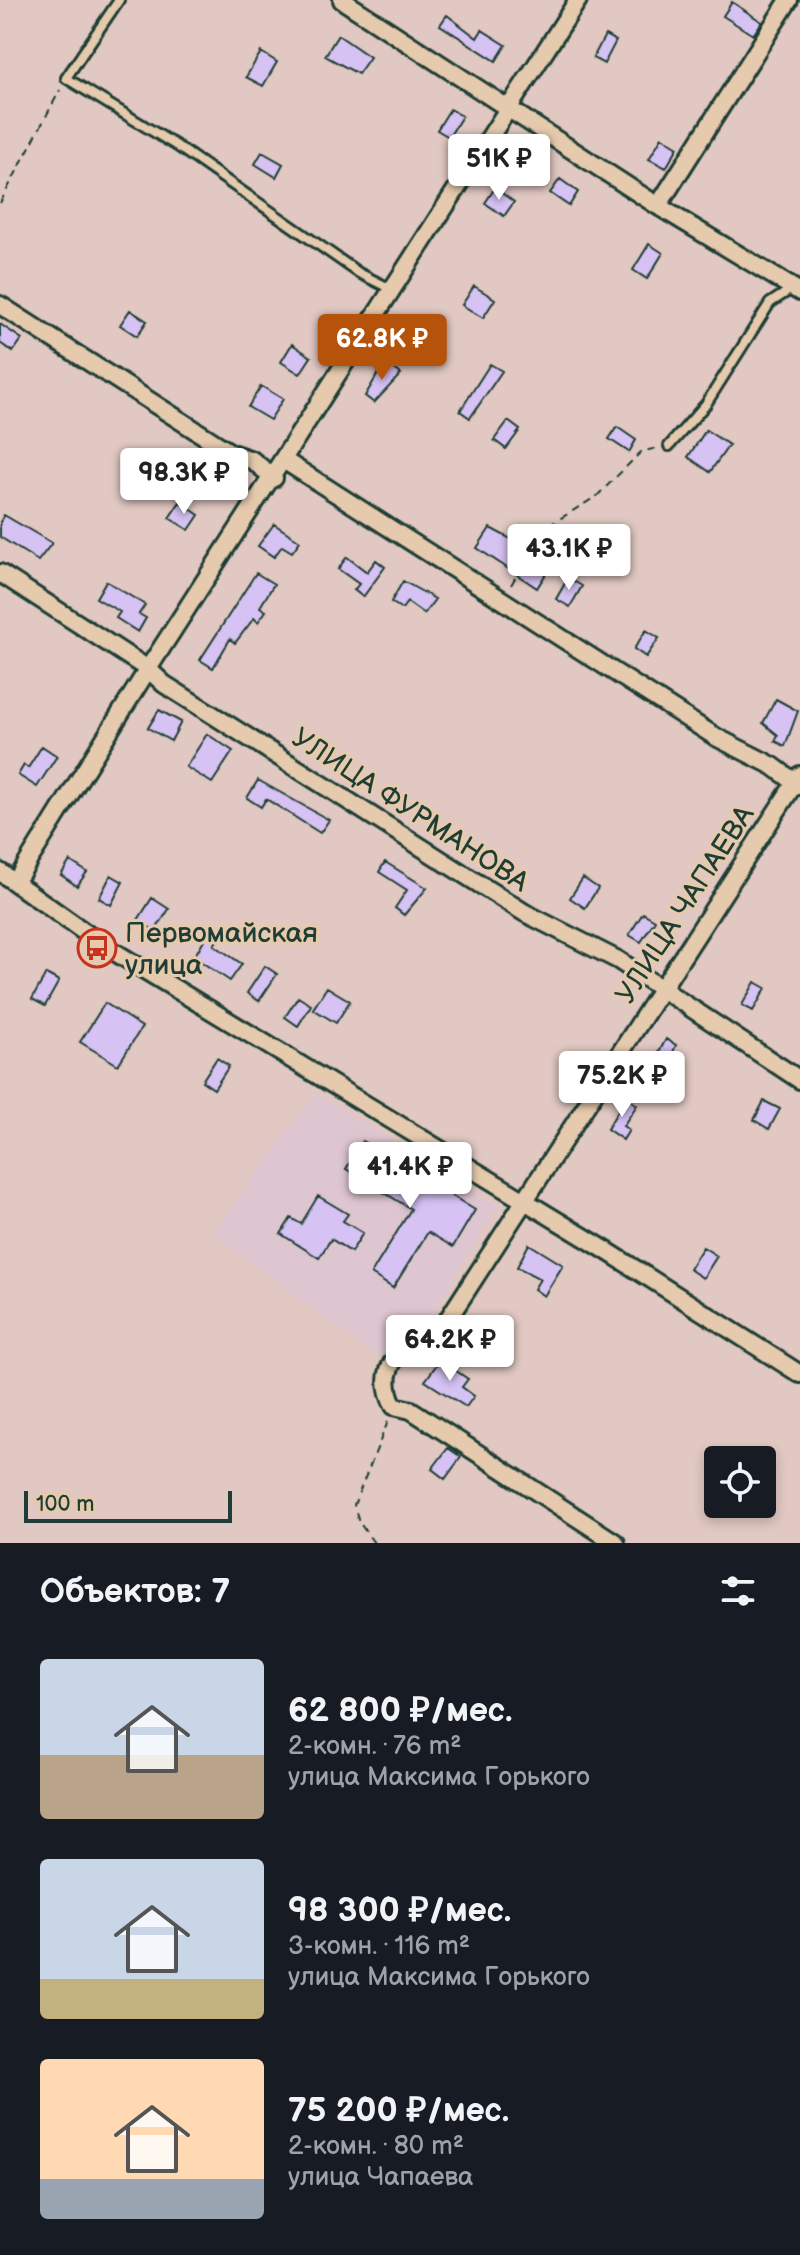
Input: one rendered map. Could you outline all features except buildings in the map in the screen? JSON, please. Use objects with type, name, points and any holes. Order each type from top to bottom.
[{"type":"street","points":[[342,0],[658,206],[797,290]]},
{"type":"street","points":[[16,881],[148,669],[285,461],[391,289],[578,0]]},
{"type":"street","points":[[658,206],[789,0]]},
{"type":"street","points":[[0,305],[231,453],[252,460],[274,478]]},
{"type":"street","points":[[285,461],[502,600],[798,781]]},
{"type":"street","name":"УЛИЦА ФУРМАНОВА","points":[[0,573],[148,669],[164,684],[525,913],[618,960],[800,1080]]},
{"type":"street","name":"УЛИЦА ЧАПАЕВА","points":[[394,1406],[385,1387],[388,1369],[414,1340],[441,1330],[660,986],[798,781]]},
{"type":"street","points":[[0,872],[100,943],[607,1251],[800,1374]]},
{"type":"street","points":[[394,1406],[411,1410],[616,1543]]},
{"type":"lane","points":[[119,0],[66,78],[177,146],[359,273],[391,289]]},
{"type":"lane","points":[[669,446],[706,404],[770,303],[797,290]]},
{"type":"path","points":[[0,203],[66,78]]},
{"type":"path","points":[[502,600],[540,536],[553,523],[597,496],[641,452],[669,446]]},
{"type":"path","points":[[374,1543],[359,1522],[354,1505],[394,1406]]},
{"type":"shaded area","points":[[316,1093],[498,1206],[428,1321],[376,1356],[213,1233]]},
{"type":"place","name":"Первомайская улица","points":[[97,948]]}]
